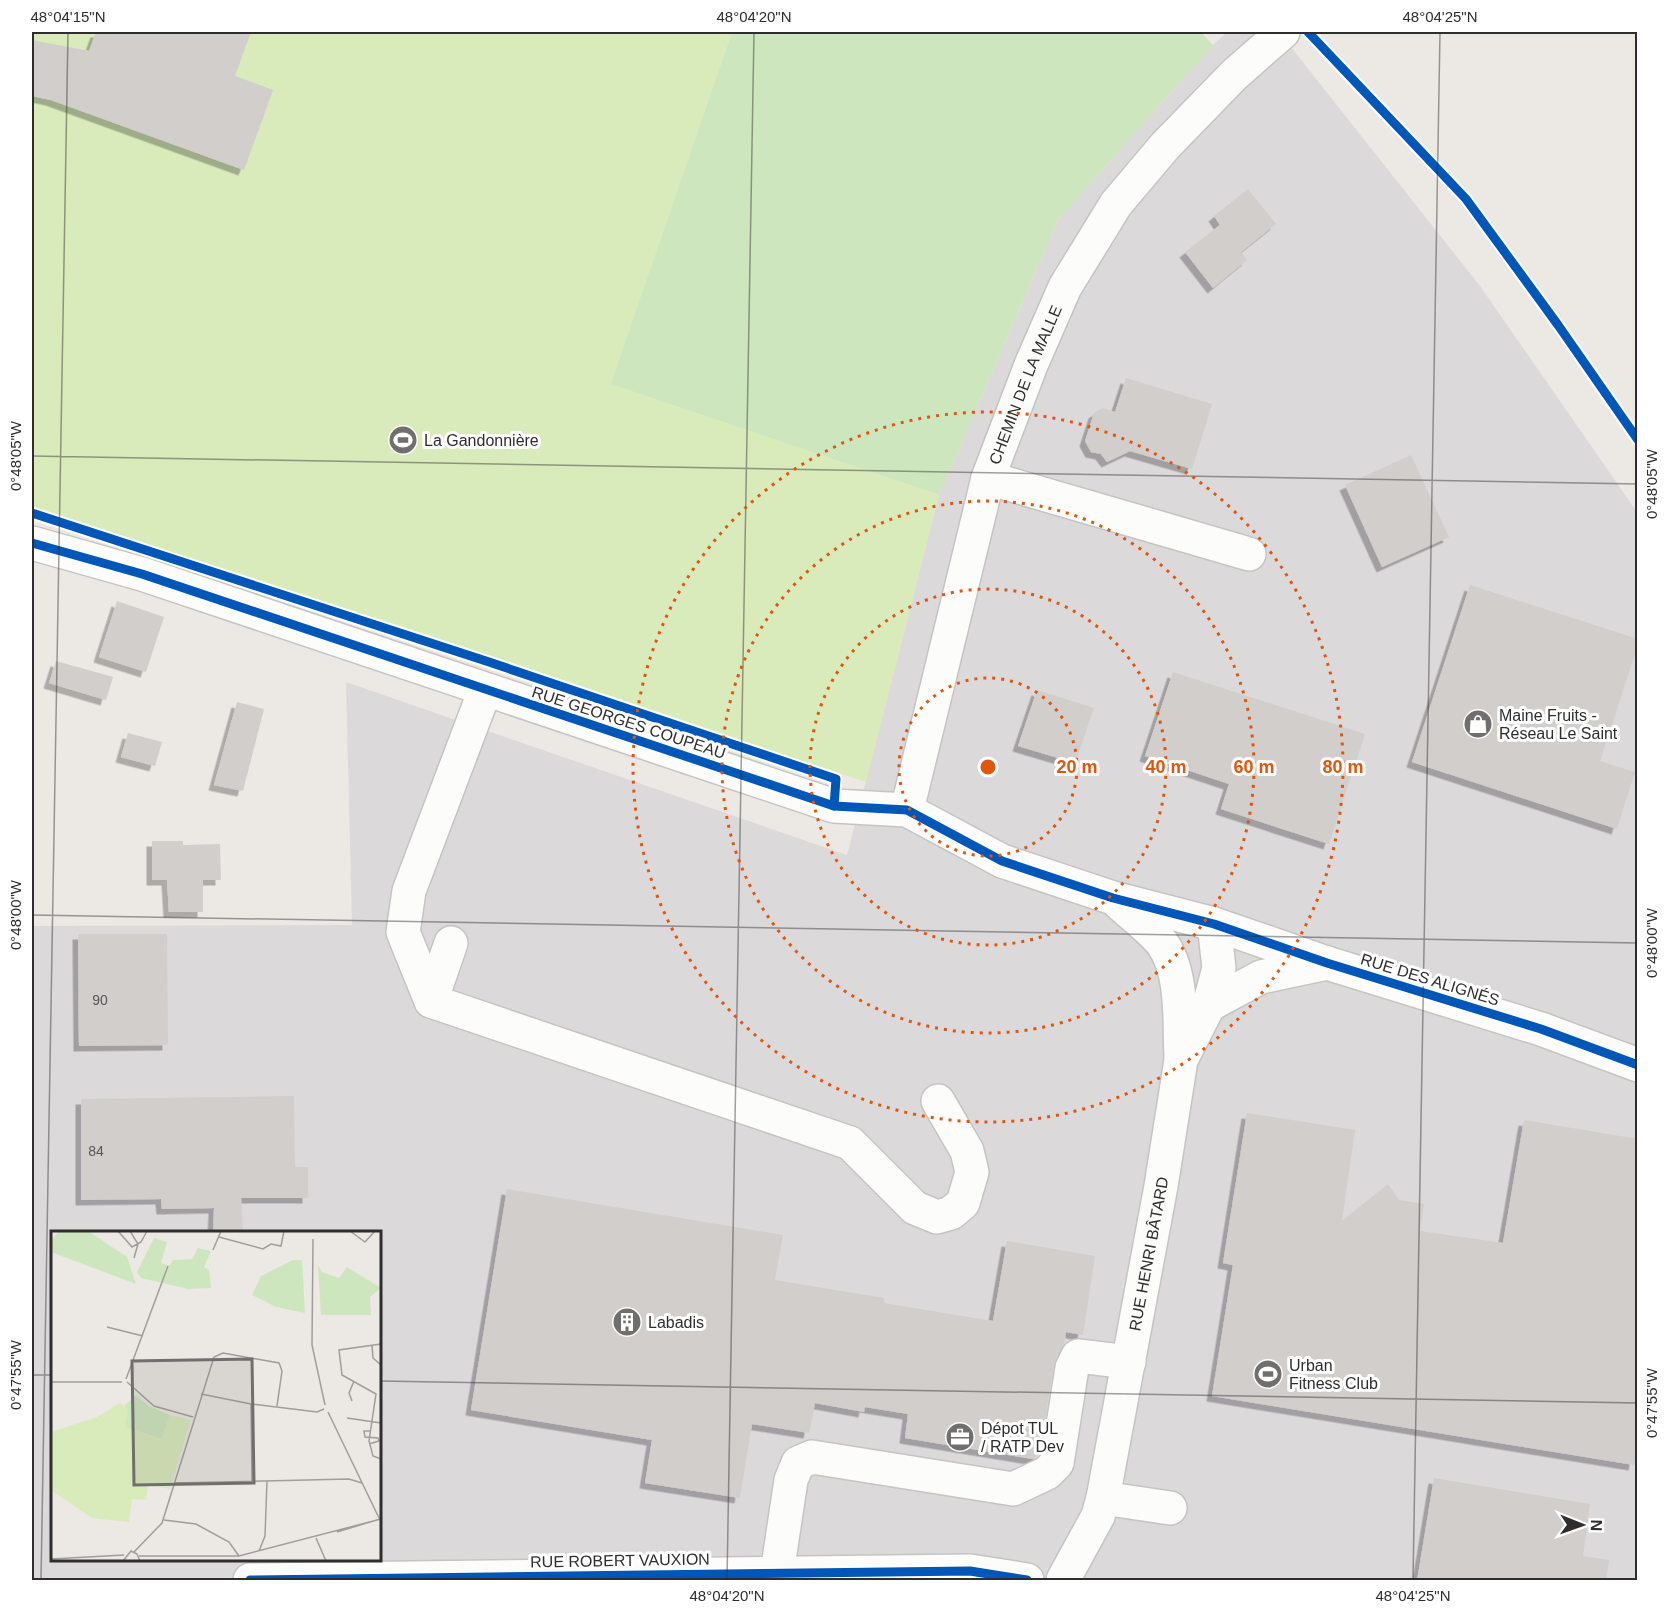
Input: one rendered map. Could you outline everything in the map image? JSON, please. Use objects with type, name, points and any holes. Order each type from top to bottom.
[{"type":"street","name":"CHEMIN DE LA MALLE","points":[[907,810],[988,478],[1031,365],[1065,287],[1116,204],[1165,146],[1234,75],[1278,35]]},
{"type":"street","points":[[988,478],[1249,554]]},
{"type":"street","name":"RUE GEORGES COUPEAU","points":[[32,543],[142,574],[834,806],[907,810],[1002,861],[1113,898],[1214,924]]},
{"type":"street","points":[[485,690],[409,891],[403,932],[431,1001],[850,1143],[915,1208],[937,1217],[951,1213],[963,1203],[972,1172],[967,1151],[938,1101]]},
{"type":"street","points":[[1113,898],[1161,942],[1189,959],[1261,977]]},
{"type":"street","name":"RUE DES ALIGNÉS","points":[[1214,924],[1327,963],[1541,1029],[1638,1065]]},
{"type":"street","name":"RUE HENRI BÂTARD","points":[[1063,1581],[1098,1516],[1103,1498],[1161,1186],[1181,1060],[1209,1005],[1219,968],[1214,924]]},
{"type":"street","points":[[1161,942],[1172,966],[1177,987],[1181,1060]]},
{"type":"street","points":[[431,1001],[451,943]]},
{"type":"street","points":[[1209,1005],[1261,977],[1327,963]]},
{"type":"street","points":[[777,1573],[791,1480],[798,1462],[812,1458],[1013,1490],[1047,1473],[1057,1463],[1072,1368],[1078,1356],[1128,1362]]},
{"type":"street","points":[[1103,1498],[1170,1508]]},
{"type":"street","name":"RUE ROBERT VAUXION","points":[[250,1581],[970,1571],[1027,1581]]},
{"type":"shaded area","points":[[1227,32],[1279,32],[1480,286],[1637,512],[1637,1580],[32,1580],[32,926],[352,925],[346,682],[847,855],[939,495],[1058,220]]},
{"type":"green space","name":"La Gandonnière","points":[[32,32],[732,32],[611,384],[939,495],[866,782],[32,510]]},
{"type":"green space","points":[[732,32],[1201,32],[1213,45],[1058,220],[939,495],[610,384]]},
{"type":"building","points":[[96,32],[251,32],[235,76],[273,90],[244,170],[51,100],[32,96],[32,40],[89,51]]},
{"type":"building","points":[[1248,189],[1276,224],[1241,252],[1247,260],[1213,288],[1185,252],[1220,225],[1214,216]]},
{"type":"building","points":[[1126,378],[1212,404],[1192,469],[1130,451],[1107,462],[1101,454],[1091,452],[1085,441],[1094,413],[1102,408],[1115,412]]},
{"type":"building","points":[[1411,455],[1449,537],[1382,567],[1345,485]]},
{"type":"building","points":[[1470,585],[1638,639],[1600,761],[1635,772],[1617,829],[1412,762]]},
{"type":"building","points":[[117,601],[164,617],[146,672],[99,657]]},
{"type":"building","points":[[56,661],[113,677],[106,700],[49,683]]},
{"type":"building","points":[[1173,672],[1365,734],[1329,844],[1221,809],[1229,784],[1145,756]]},
{"type":"building","points":[[1037,690],[1094,708],[1075,763],[1018,746]]},
{"type":"building","points":[[237,702],[264,709],[243,791],[214,785]]},
{"type":"building","points":[[128,733],[162,742],[155,766],[121,757]]},
{"type":"building","points":[[152,841],[183,841],[183,845],[220,844],[221,880],[203,880],[203,912],[169,912],[167,880],[152,880]]},
{"type":"building","points":[[78,934],[167,934],[168,1045],[79,1046]]},
{"type":"building","points":[[294,1096],[295,1167],[308,1167],[308,1198],[241,1198],[243,1231],[213,1231],[214,1208],[162,1209],[161,1199],[81,1200],[81,1099]]},
{"type":"building","points":[[1247,1113],[1355,1130],[1342,1221],[1388,1184],[1399,1200],[1424,1204],[1420,1231],[1503,1243],[1524,1120],[1638,1139],[1638,1445],[1634,1465],[1212,1396],[1233,1265],[1223,1263]]},
{"type":"building","name":"Labadis","points":[[507,1189],[783,1235],[775,1280],[884,1298],[884,1303],[993,1321],[1007,1241],[1095,1256],[1083,1335],[1066,1332],[1064,1345],[1054,1365],[1039,1454],[1033,1459],[905,1438],[908,1414],[865,1407],[864,1412],[815,1403],[809,1433],[752,1424],[740,1498],[645,1483],[652,1440],[471,1410]]},
{"type":"building","points":[[1434,1478],[1590,1504],[1583,1556],[1609,1560],[1606,1581],[1417,1581]]},
{"type":"cycle path","points":[[1308,32],[1466,199],[1638,440]]},
{"type":"cycle path","points":[[32,513],[486,661],[836,779],[834,806]]},
{"type":"cycle path","points":[[32,543],[142,574],[834,806],[907,810],[1002,861],[1113,898],[1214,924],[1327,963],[1541,1029],[1638,1065]]},
{"type":"cycle path","points":[[250,1580],[970,1571],[1027,1580]]},
{"type":"place","name":"La Gandonnière","points":[[403,440]]},
{"type":"place","name":"Maine Fruits - Réseau Le Saint","points":[[1478,724]]},
{"type":"place","name":"Labadis","points":[[627,1322]]},
{"type":"place","name":"Urban Fitness Club","points":[[1268,1374]]},
{"type":"place","name":"Dépot TUL / RATP Dev","points":[[960,1437]]}]
